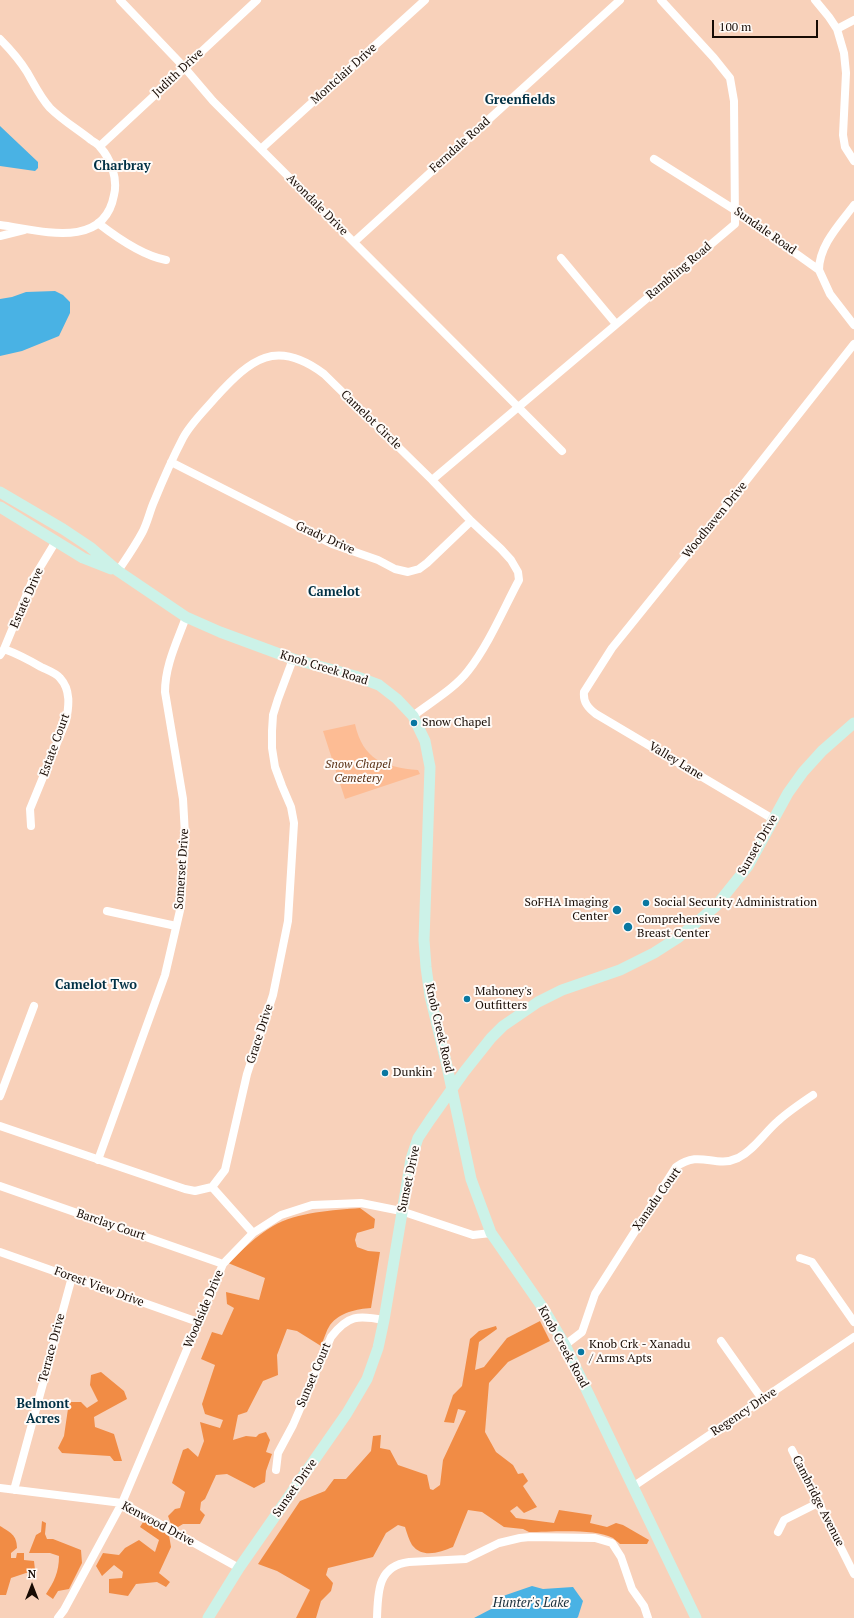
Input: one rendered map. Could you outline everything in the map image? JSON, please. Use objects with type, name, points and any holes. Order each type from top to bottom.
[{"type":"main road","name":"Knob Creek Road","points":[[0,492],[46,518],[90,547],[118,572],[186,618],[293,659],[356,676],[379,685],[413,716],[425,741],[430,767],[424,940],[426,967],[430,996],[452,1088],[471,1179],[491,1233],[545,1311],[565,1345],[634,1486],[696,1618]]},
{"type":"main road","name":"Knob Creek Road","points":[[0,507],[82,558],[118,572]]},
{"type":"main road","points":[[46,518],[55,530],[56,542]]},
{"type":"main road","points":[[56,542],[60,539],[73,540],[90,547]]},
{"type":"main road","name":"Sunset Drive","points":[[208,1618],[239,1568],[343,1420],[367,1379],[374,1360],[384,1320],[401,1211],[411,1159],[418,1138],[452,1088],[491,1038],[507,1023],[538,1002],[562,990],[620,970],[654,953],[680,937],[699,921],[726,895],[748,866],[772,819],[788,793],[811,762],[854,723]]},
{"type":"street","name":"Avondale Drive","points":[[120,0],[184,67],[213,101],[262,148],[562,452]]},
{"type":"street","name":"Judith Drive","points":[[100,146],[257,0]]},
{"type":"street","name":"Montclair Drive","points":[[262,148],[425,0]]},
{"type":"street","name":"Ferndale Road","points":[[354,242],[620,0]]},
{"type":"street","name":"Rambling Road","points":[[432,480],[735,224],[734,101],[730,78],[714,58],[661,0]]},
{"type":"street","points":[[815,0],[837,29],[844,54],[846,73],[843,135],[845,147],[854,161]]},
{"type":"street","points":[[837,29],[854,20]]},
{"type":"street","points":[[0,39],[15,54],[49,107],[65,122],[100,146],[114,174],[115,191],[111,207],[103,218],[98,223],[84,231],[68,234],[0,225]]},
{"type":"street","name":"Sundale Road","points":[[654,159],[735,210],[819,270],[830,294],[854,325]]},
{"type":"street","points":[[819,270],[819,260],[822,250],[854,205]]},
{"type":"street","points":[[98,223],[136,248],[159,259],[166,260]]},
{"type":"street","points":[[0,236],[28,229]]},
{"type":"street","points":[[562,258],[616,324]]},
{"type":"street","name":"Woodhaven Drive","points":[[583,699],[584,692],[612,648],[854,344]]},
{"type":"street","name":"Camelot Circle","points":[[118,572],[142,532],[171,462],[184,436],[228,384],[252,362],[264,357],[276,355],[288,356],[312,365],[324,374],[432,480],[511,560],[518,572],[519,580],[484,647],[467,672],[453,685],[413,716]]},
{"type":"street","name":"Grady Drive","points":[[171,462],[332,544],[408,572],[419,569],[427,563],[471,521]]},
{"type":"street","name":"Estate Drive","points":[[2,652],[33,579],[56,542]]},
{"type":"street","name":"Somerset Drive","points":[[98,1160],[165,975],[181,906],[185,835],[183,799],[165,692],[165,677],[168,663],[186,618]]},
{"type":"street","name":"Estate Court","points":[[2,652],[21,655],[60,677],[66,688],[68,697],[69,708],[66,721],[30,809],[32,826]]},
{"type":"street","name":"Grace Drive","points":[[212,1188],[225,1170],[247,1074],[273,995],[288,921],[294,823],[291,807],[275,767],[272,748],[272,731],[273,715],[293,659]]},
{"type":"street","name":"Valley Lane","points":[[583,699],[590,710],[596,714],[772,819]]},
{"type":"street","points":[[107,911],[176,926]]},
{"type":"street","points":[[0,1096],[34,1006]]},
{"type":"street","name":"Xanadu Court","points":[[565,1345],[582,1332],[595,1294],[676,1167],[690,1159],[722,1162],[731,1161],[740,1157],[778,1121],[813,1095]]},
{"type":"street","points":[[0,1126],[185,1189],[195,1191],[212,1188],[253,1233]]},
{"type":"street","name":"Barclay Court","points":[[0,1186],[223,1264]]},
{"type":"street","name":"Woodside Drive","points":[[58,1618],[64,1610],[122,1504],[223,1264],[253,1233],[281,1214],[312,1205],[361,1203],[401,1211],[473,1235],[491,1233]]},
{"type":"street","name":"Forest View Drive","points":[[0,1252],[198,1322]]},
{"type":"street","points":[[800,1258],[812,1262],[854,1322]]},
{"type":"street","name":"Terrace Drive","points":[[14,1490],[72,1277]]},
{"type":"street","name":"Sunset Court","points":[[276,1470],[278,1453],[293,1424],[331,1337],[339,1327],[357,1317],[384,1320]]},
{"type":"street","name":"Regency Drive","points":[[634,1486],[854,1337]]},
{"type":"street","points":[[721,1341],[762,1399]]},
{"type":"street","name":"Cambridge Avenue","points":[[792,1450],[854,1574]]},
{"type":"street","name":"Kenwood Drive","points":[[0,1488],[122,1504],[239,1568]]},
{"type":"street","points":[[778,1532],[784,1520],[818,1503]]},
{"type":"street","points":[[377,1618],[381,1584],[387,1572],[393,1566],[408,1562],[466,1559],[499,1543],[530,1537],[594,1538],[612,1544],[621,1557],[632,1589],[644,1606],[648,1618]]},
{"type":"green space","name":"Snow Chapel Cemetery","points":[[355,724],[363,746],[369,754],[385,764],[418,770],[420,774],[345,799],[323,731]]},
{"type":"shaded area","points":[[360,1208],[375,1219],[374,1228],[357,1233],[355,1240],[357,1247],[368,1251],[380,1252],[371,1308],[355,1310],[339,1317],[330,1325],[321,1346],[297,1331],[287,1329],[277,1355],[278,1375],[263,1381],[247,1412],[238,1415],[233,1440],[246,1436],[256,1437],[259,1434],[266,1432],[270,1440],[266,1452],[272,1454],[266,1471],[265,1482],[254,1488],[227,1474],[216,1475],[205,1499],[201,1502],[200,1510],[205,1515],[200,1524],[183,1524],[178,1527],[171,1524],[168,1516],[175,1509],[180,1508],[185,1492],[172,1483],[183,1450],[188,1448],[198,1457],[204,1441],[200,1422],[220,1428],[223,1420],[205,1414],[202,1404],[215,1365],[201,1359],[212,1332],[222,1335],[234,1308],[227,1304],[226,1292],[259,1300],[265,1278],[228,1263],[249,1243],[273,1226],[283,1221],[316,1212]]},
{"type":"shaded area","points":[[540,1321],[550,1341],[508,1362],[489,1383],[485,1432],[496,1452],[513,1465],[518,1474],[523,1473],[528,1481],[523,1486],[537,1507],[524,1513],[517,1506],[510,1511],[516,1518],[554,1523],[559,1510],[592,1515],[590,1523],[607,1527],[616,1523],[623,1525],[649,1540],[647,1544],[620,1544],[613,1538],[595,1533],[572,1531],[529,1532],[523,1529],[504,1527],[482,1512],[468,1510],[453,1547],[432,1553],[421,1552],[412,1545],[405,1527],[398,1525],[386,1533],[373,1557],[328,1568],[326,1575],[333,1583],[331,1591],[321,1601],[316,1618],[296,1618],[310,1590],[277,1571],[258,1564],[300,1501],[325,1491],[334,1479],[346,1479],[371,1451],[373,1436],[381,1435],[380,1448],[390,1450],[398,1465],[427,1475],[430,1489],[433,1490],[440,1485],[443,1460],[466,1411],[458,1409],[454,1423],[444,1422],[453,1395],[462,1386],[470,1339],[479,1331],[496,1326],[497,1329],[479,1342],[475,1370],[484,1367],[507,1338]]},
{"type":"shaded area","points":[[101,1372],[124,1391],[127,1399],[94,1417],[95,1427],[114,1434],[122,1461],[114,1461],[110,1456],[62,1453],[58,1448],[64,1436],[69,1402],[81,1402],[87,1408],[98,1401],[90,1385],[91,1375]]},
{"type":"shaded area","points":[[145,1519],[169,1535],[171,1547],[159,1573],[170,1582],[166,1587],[157,1582],[136,1584],[128,1596],[109,1593],[109,1579],[122,1578],[123,1572],[114,1565],[102,1576],[96,1566],[103,1553],[119,1555],[125,1548],[139,1540],[155,1552],[159,1540],[140,1527]]},
{"type":"shaded area","points":[[42,1521],[46,1523],[45,1534],[47,1539],[53,1539],[81,1550],[82,1563],[69,1589],[58,1591],[53,1599],[46,1594],[56,1576],[59,1556],[50,1553],[29,1553],[36,1535],[41,1532]]},
{"type":"shaded area","points":[[0,1526],[10,1532],[16,1540],[17,1548],[11,1553],[11,1558],[16,1558],[17,1553],[24,1553],[24,1560],[34,1561],[35,1570],[11,1578],[6,1595],[0,1595]]},
{"type":"water","points":[[0,126],[38,162],[38,168],[35,171],[0,166]]},
{"type":"water","points":[[55,291],[63,295],[70,302],[70,313],[59,336],[22,351],[0,356],[0,299],[26,292]]},
{"type":"water","name":"Hunter's Lake","points":[[532,1586],[543,1589],[573,1587],[583,1601],[578,1617],[474,1618],[493,1608],[503,1596]]},
{"type":"place","name":"Snow Chapel","points":[[414,723]]},
{"type":"place","name":"Social Security Administration","points":[[646,903]]},
{"type":"place","name":"SoFHA Imaging Center","points":[[617,910]]},
{"type":"place","name":"Comprehensive Breast Center","points":[[628,927]]},
{"type":"place","name":"Mahoney's Outfitters","points":[[467,999]]},
{"type":"place","name":"Dunkin'","points":[[385,1073]]},
{"type":"place","name":"Knob Crk - Xanadu / Arms Apts","points":[[581,1352]]},
{"type":"district","name":"Greenfields","points":[[520,100]]},
{"type":"district","name":"Charbray","points":[[122,166]]},
{"type":"district","name":"Camelot","points":[[334,592]]},
{"type":"district","name":"Camelot Two","points":[[96,985]]},
{"type":"district","name":"Belmont Acres","points":[[43,1412]]}]
